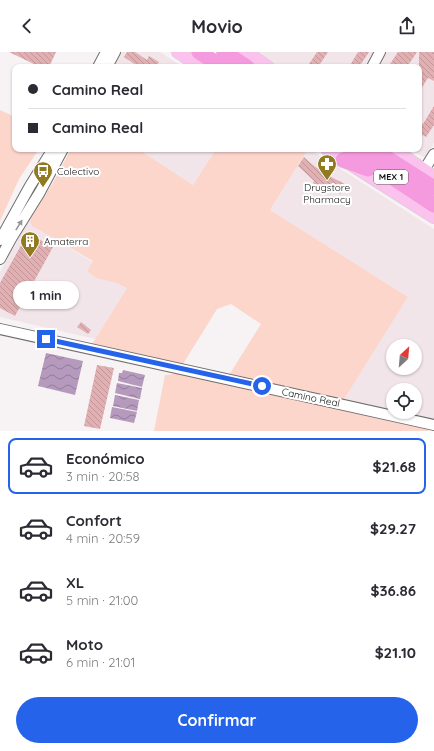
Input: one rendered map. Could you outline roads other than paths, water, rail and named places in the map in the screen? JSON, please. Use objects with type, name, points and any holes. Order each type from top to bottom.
[{"type":"highway","points":[[224,52],[242,64]]},
{"type":"highway","points":[[236,52],[249,64]]},
{"type":"highway","points":[[197,62],[207,64]]},
{"type":"highway","name":"MEX 1","points":[[378,152],[434,188]]},
{"type":"highway","points":[[346,154],[402,184],[434,212]]},
{"type":"highway","name":"MEX 1","points":[[402,184],[434,204]]},
{"type":"main road","points":[[178,52],[197,62]]},
{"type":"main road","points":[[245,52],[263,64]]},
{"type":"main road","points":[[397,152],[429,174]]},
{"type":"main road","points":[[346,154],[434,217]]},
{"type":"street","points":[[100,64],[106,52]]},
{"type":"street","points":[[109,64],[115,52]]},
{"type":"street","points":[[374,64],[380,52]]},
{"type":"street","points":[[0,240],[51,152]]},
{"type":"street","points":[[0,259],[40,192],[61,152]]},
{"type":"street","points":[[429,174],[434,154]]},
{"type":"street","points":[[30,186],[40,192]]},
{"type":"street","name":"Camino Real","points":[[0,329],[434,425]]},
{"type":"water","points":[[46,353],[83,361],[75,395],[38,386]]},
{"type":"water","points":[[123,370],[145,375],[142,387],[118,381],[119,373],[122,373]]},
{"type":"water","points":[[117,383],[142,388],[140,399],[115,393]]},
{"type":"water","points":[[115,395],[139,400],[137,411],[113,406]]},
{"type":"water","points":[[112,407],[137,412],[134,423],[110,418]]},
{"type":"place","name":"Drugstore Pharmacy","points":[[327,181]]},
{"type":"place","name":"Colectivo","points":[[43,188]]},
{"type":"place","name":"Amaterra","points":[[30,258]]}]
